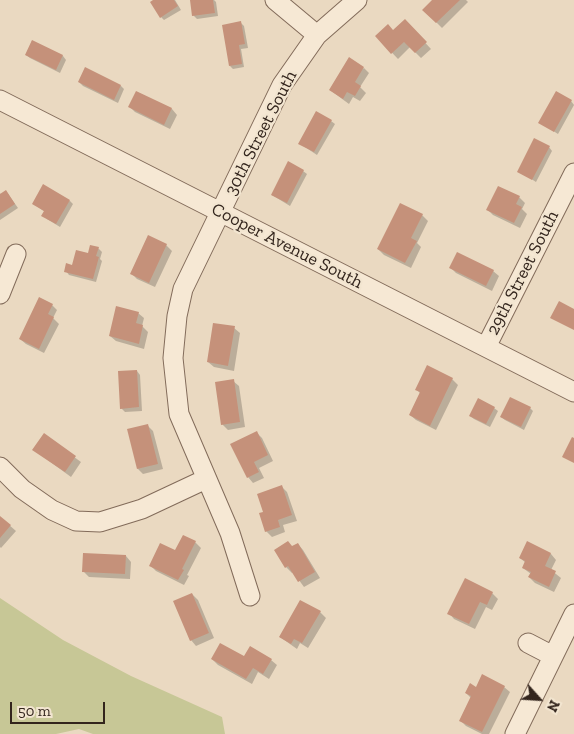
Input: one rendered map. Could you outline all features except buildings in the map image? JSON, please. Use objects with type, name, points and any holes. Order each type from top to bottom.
[{"type":"street","points":[[275,0],[316,35]]},
{"type":"street","name":"30th Street South","points":[[250,596],[230,533],[179,414],[172,358],[177,316],[183,289],[282,85],[316,35],[356,0]]},
{"type":"street","name":"Cooper Avenue South","points":[[0,100],[574,392]]},
{"type":"street","name":"29th Street South","points":[[486,347],[574,173]]},
{"type":"street","points":[[0,294],[16,254]]},
{"type":"street","points":[[0,467],[22,489],[52,510],[76,521],[100,522],[142,509],[206,479]]},
{"type":"street","points":[[515,734],[562,649],[574,614]]},
{"type":"street","points":[[528,644],[562,649]]},
{"type":"green space","points":[[0,598],[63,640],[131,676],[222,717],[225,734],[93,734],[79,729],[56,734],[0,734]]}]
